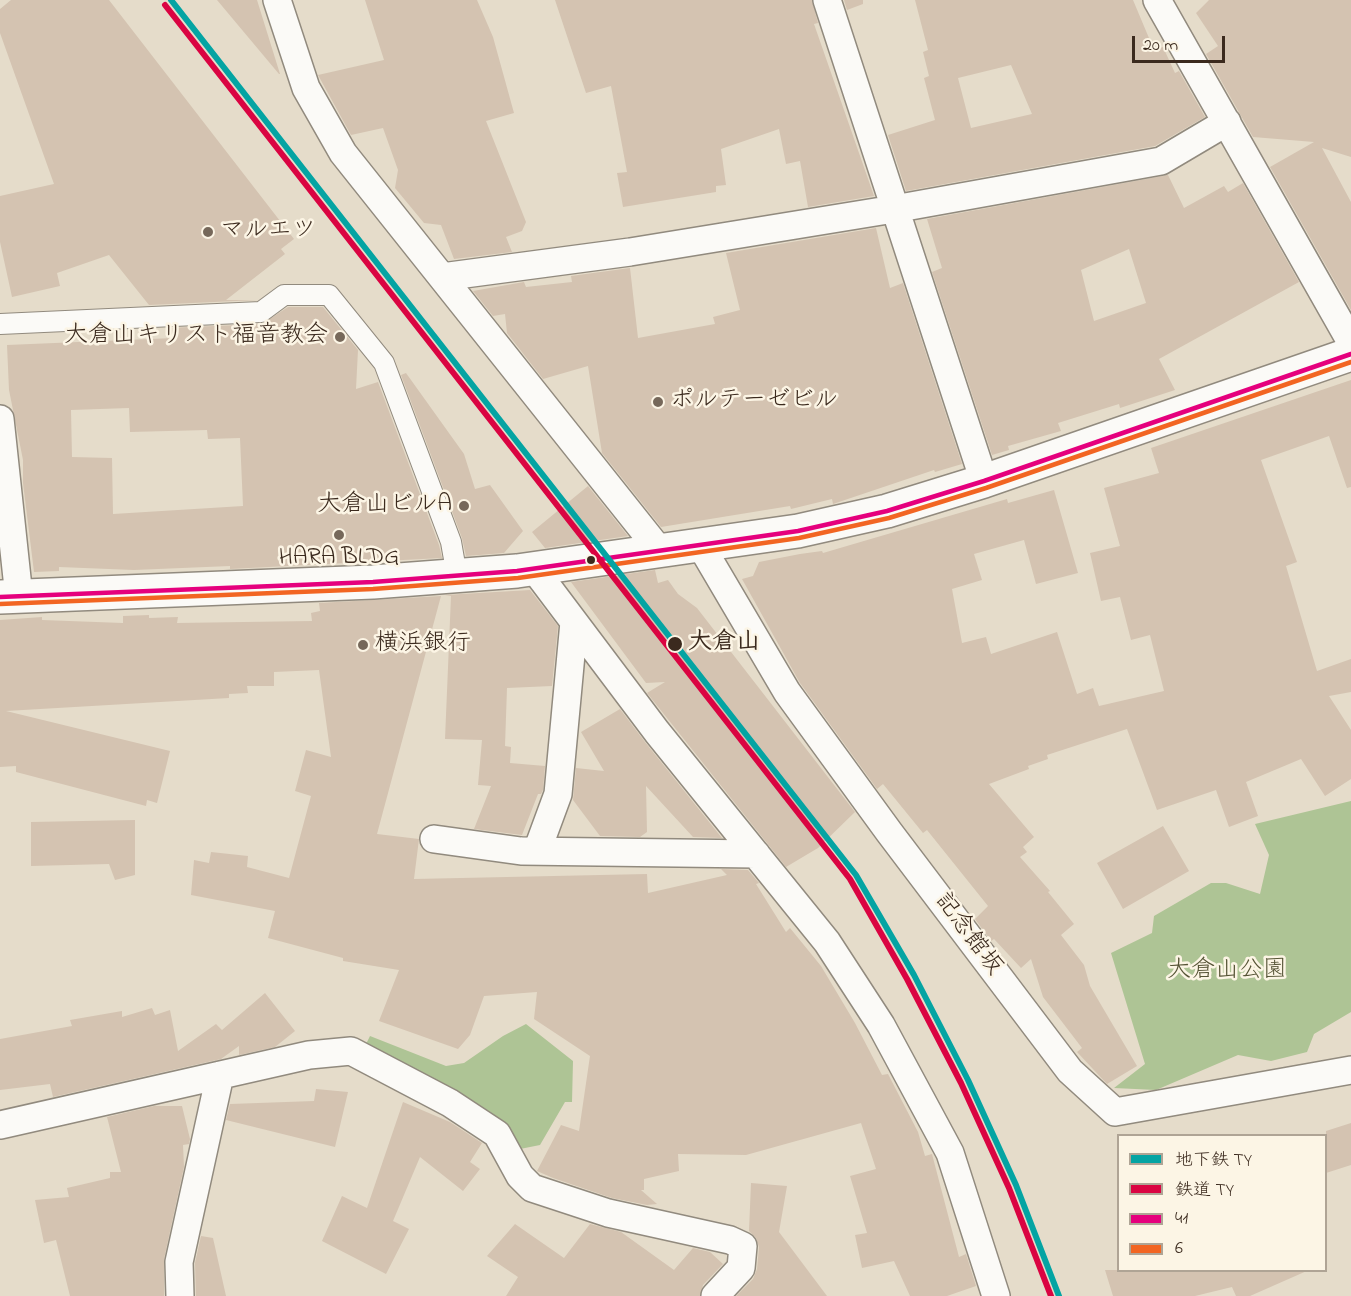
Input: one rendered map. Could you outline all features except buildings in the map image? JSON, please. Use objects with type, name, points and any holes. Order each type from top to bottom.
[{"type":"street","points":[[277,0],[306,88],[343,153],[660,551]]},
{"type":"street","points":[[827,0],[984,481]]},
{"type":"street","points":[[1157,0],[1351,342]]},
{"type":"street","points":[[442,277],[630,252],[894,209],[1161,161],[1227,122]]},
{"type":"street","points":[[0,324],[261,312],[284,295],[329,295],[384,363],[451,542],[457,576]]},
{"type":"street","points":[[0,419],[9,597],[190,591],[535,570],[798,531],[887,511],[984,481],[1351,354]]},
{"type":"street","name":"記念館坂","points":[[701,546],[787,692],[888,832],[1070,1071],[1115,1112],[1351,1070]]},
{"type":"street","points":[[535,570],[657,732],[827,942],[881,1025],[950,1153],[996,1296]]},
{"type":"street","points":[[537,850],[558,794],[574,622]]},
{"type":"street","points":[[434,839],[537,850],[756,854]]},
{"type":"street","points":[[0,1125],[309,1055],[351,1051],[450,1103],[497,1134],[520,1176],[532,1188],[609,1213],[730,1240],[743,1246],[741,1268],[716,1296]]},
{"type":"street","points":[[180,1296],[179,1262],[220,1075]]},
{"type":"green space","name":"大倉山公園","points":[[1351,801],[1351,1012],[1314,1034],[1307,1052],[1271,1061],[1238,1055],[1156,1090],[1114,1088],[1145,1064],[1111,953],[1152,933],[1154,916],[1211,883],[1226,883],[1260,894],[1269,855],[1255,824]]},
{"type":"green space","points":[[526,1024],[573,1061],[572,1102],[565,1102],[540,1145],[515,1150],[364,1048],[370,1036],[446,1066],[464,1063],[503,1036]]},
{"type":"metro line","name":"TY","points":[[171,0],[856,875],[914,975],[968,1080],[1016,1185],[1059,1296]]},
{"type":"rail line","name":"TY","points":[[165,5],[850,879],[907,979],[961,1083],[1009,1188],[1051,1296]]},
{"type":"transit line","name":"41","points":[[0,597],[373,582],[517,571],[798,531],[887,511],[984,481],[1351,354]]},
{"type":"transit line","name":"6","points":[[0,604],[373,589],[518,578],[799,538],[889,518],[986,488],[1351,362]]},
{"type":"place","name":"マルエツ","points":[[208,232]]},
{"type":"place","name":"大倉山キリスト福音教会","points":[[340,337]]},
{"type":"place","name":"ポルテーゼビル","points":[[658,402]]},
{"type":"place","name":"大倉山ビルA","points":[[464,506]]},
{"type":"place","name":"HARA BLDG","points":[[339,535]]},
{"type":"place","name":"大倉山","points":[[675,644]]},
{"type":"place","name":"横浜銀行","points":[[363,645]]}]
